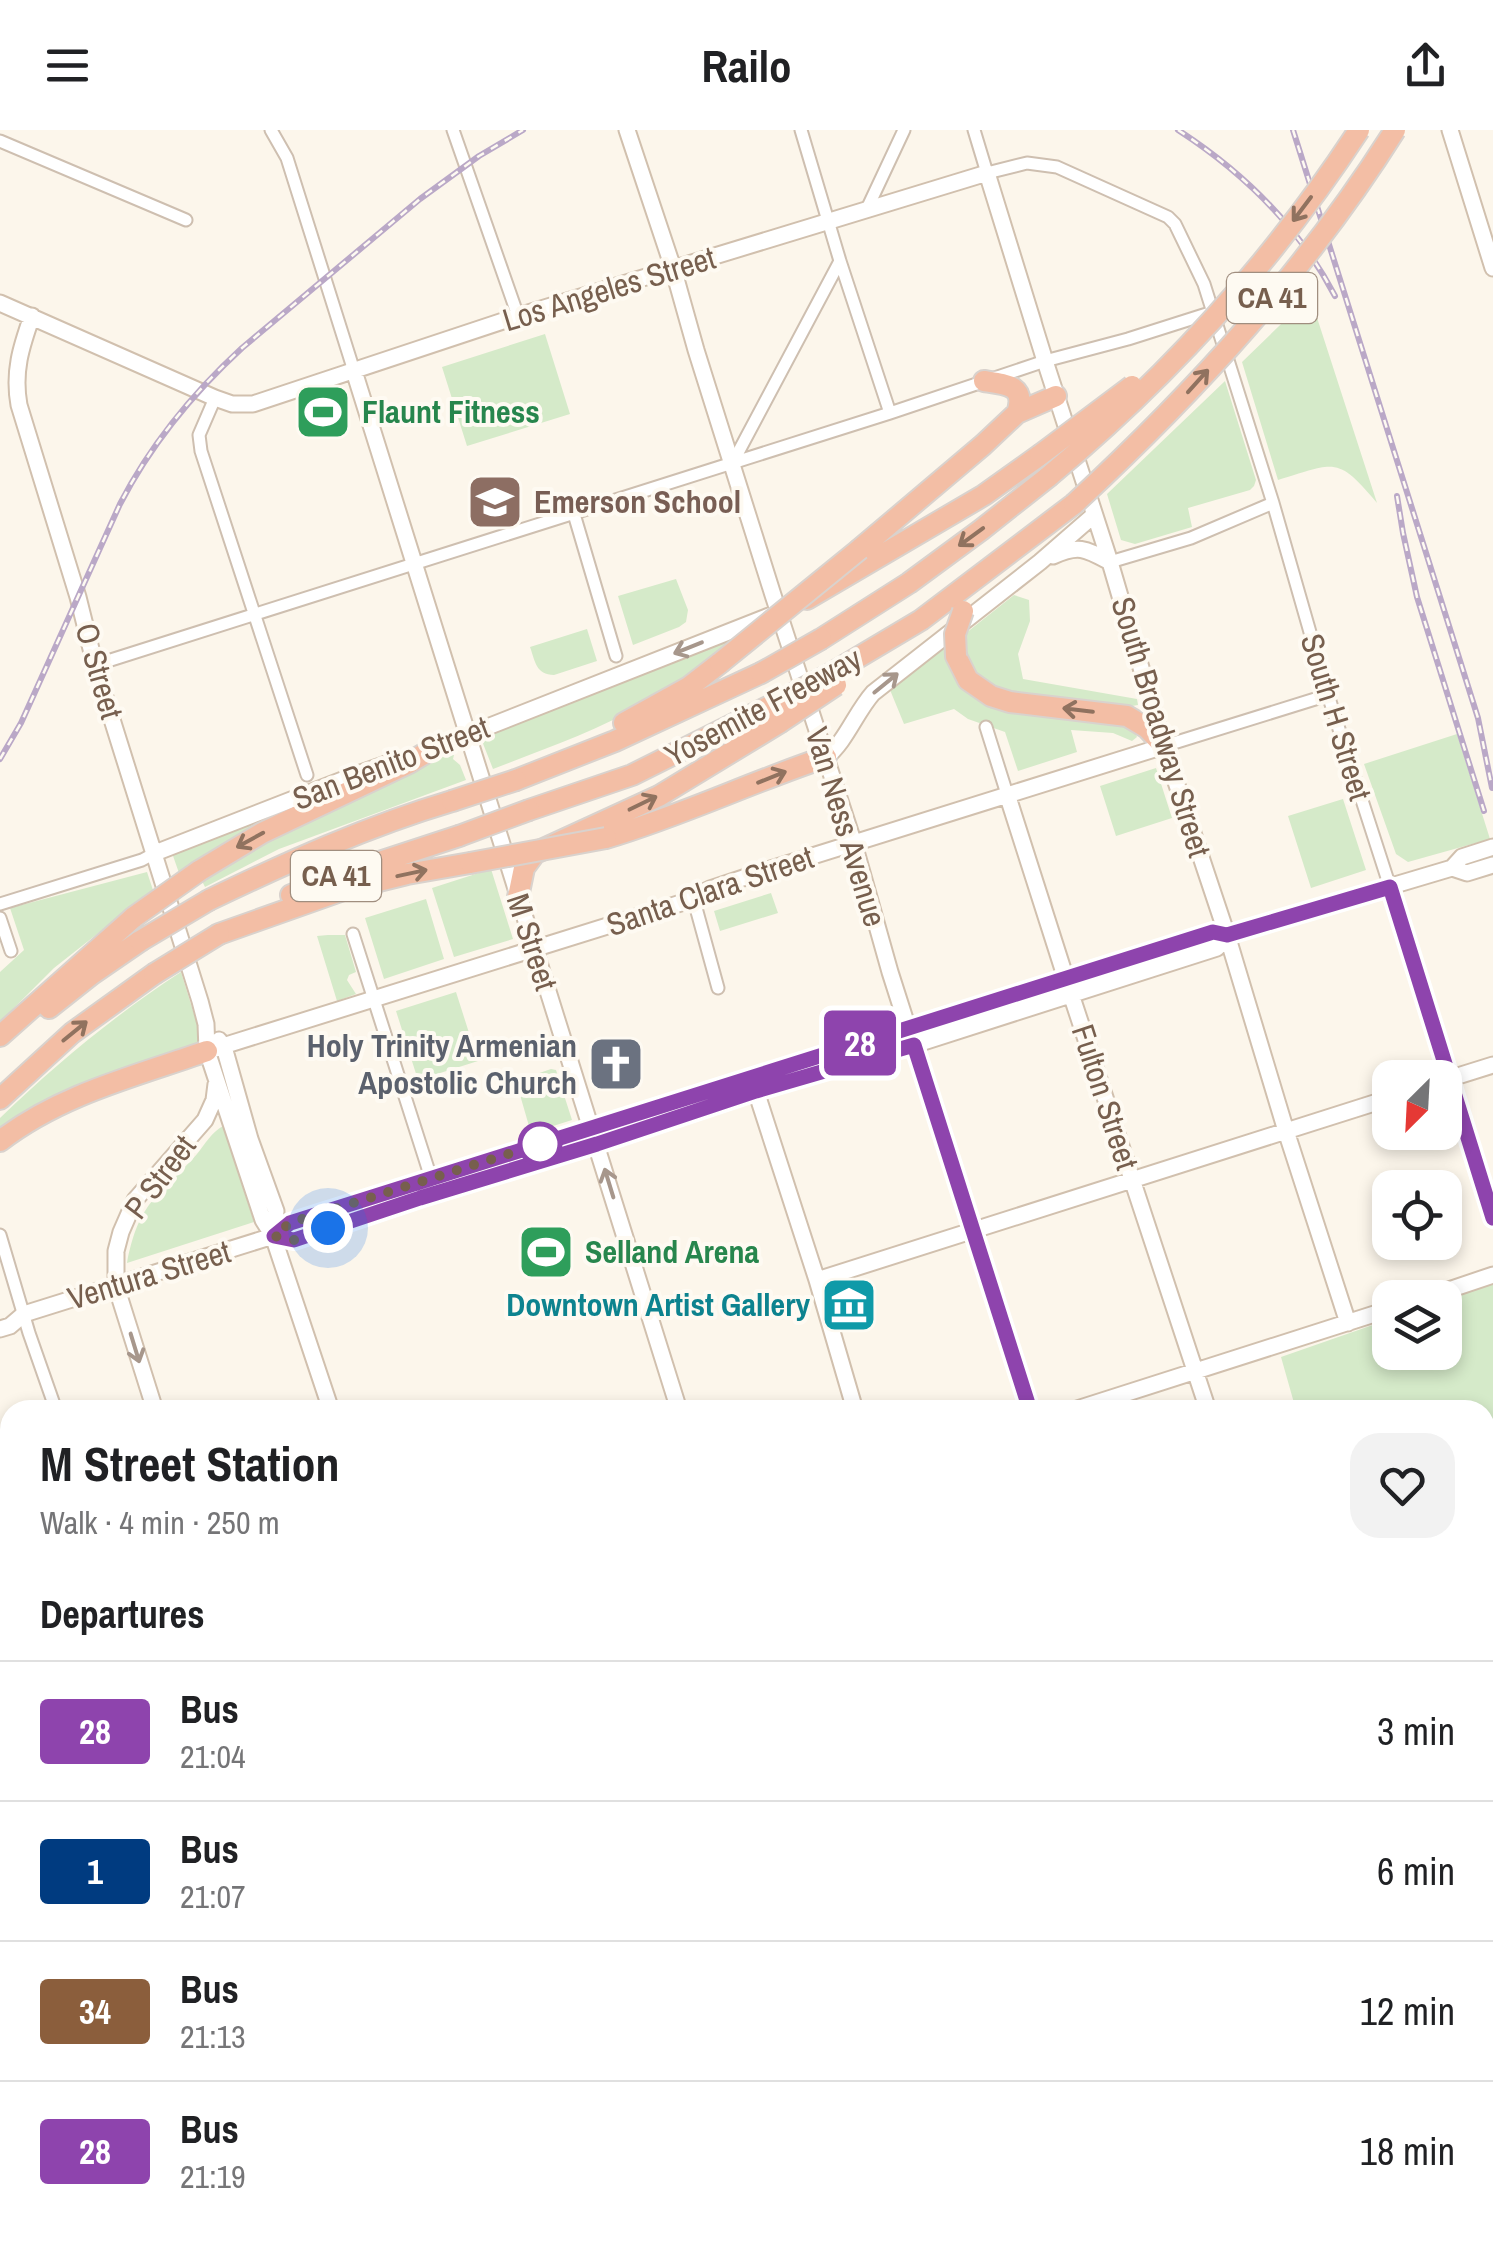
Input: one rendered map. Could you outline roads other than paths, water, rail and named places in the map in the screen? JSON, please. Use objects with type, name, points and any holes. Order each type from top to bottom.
[{"type":"highway","name":"Yosemite Freeway","points":[[0,1050],[72,990],[140,941],[209,900],[373,826],[516,780],[616,742],[760,673],[909,583],[1048,477],[1119,415],[1201,332],[1283,234],[1359,130]]},
{"type":"highway","name":"CA 41","points":[[775,714],[921,620],[1074,504],[1186,394],[1276,294],[1395,130]]},
{"type":"highway","points":[[778,612],[815,595],[984,495],[1066,438],[1201,332]]},
{"type":"highway","points":[[984,381],[1014,388],[1020,400],[1017,413]]},
{"type":"highway","points":[[516,780],[688,687],[860,549],[1017,413],[1056,396]]},
{"type":"highway","points":[[1023,542],[964,610],[955,634],[956,656],[968,680],[991,696],[1010,702],[1126,716],[1147,728],[1164,746]]},
{"type":"highway","name":"Yosemite Freeway","points":[[2,1097],[72,1034],[154,974],[293,894],[632,775],[775,714]]},
{"type":"highway","points":[[518,897],[524,868],[542,848],[658,796],[775,714]]},
{"type":"highway","points":[[0,1036],[134,917],[199,871],[262,833],[432,750]]},
{"type":"highway","points":[[219,934],[346,889],[606,838],[678,816],[826,758]]},
{"type":"highway","points":[[2,1139],[66,1101],[216,1049]]},
{"type":"street","name":"M Street","points":[[271,130],[288,158],[676,1400]]},
{"type":"street","points":[[452,130],[518,316]]},
{"type":"street","name":"Van Ness Avenue","points":[[627,130],[1027,1400]]},
{"type":"street","points":[[801,130],[890,413]]},
{"type":"street","points":[[866,211],[904,130]]},
{"type":"street","name":"South Broadway Street","points":[[974,130],[1348,1323]]},
{"type":"street","points":[[1450,130],[1487,230],[1493,268]]},
{"type":"street","points":[[0,141],[186,220]]},
{"type":"street","name":"South H Street","points":[[988,172],[1026,164],[1057,167],[1172,220],[1204,284],[1441,1060]]},
{"type":"street","name":"Los Angeles Street","points":[[215,398],[232,404],[253,404],[518,316],[988,172]]},
{"type":"street","points":[[732,464],[840,261]]},
{"type":"street","points":[[0,302],[215,398],[199,443],[307,776]]},
{"type":"street","points":[[95,664],[732,464],[1045,361],[1212,312]]},
{"type":"street","name":"O Street","points":[[32,316],[17,366],[19,405],[206,1024],[276,1211],[274,1236]]},
{"type":"street","points":[[1040,562],[1075,548],[1110,562],[1191,538],[1273,503]]},
{"type":"street","points":[[574,514],[616,656]]},
{"type":"street","points":[[826,758],[836,750],[874,692],[1094,516]]},
{"type":"street","name":"San Benito Street","points":[[0,904],[142,860],[778,612]]},
{"type":"street","name":"Santa Clara Street","points":[[216,1049],[534,950],[1007,794],[1328,695]]},
{"type":"street","points":[[432,750],[449,736],[457,703]]},
{"type":"street","name":"Fulton Street","points":[[986,727],[1205,1400]]},
{"type":"street","name":"Ventura Street","points":[[754,1084],[914,1045],[1213,932],[1227,935],[1390,887],[1452,868],[1462,857],[1493,847]]},
{"type":"street","name":"Ventura Street","points":[[1452,868],[1467,873],[1493,865]]},
{"type":"street","points":[[693,897],[718,988]]},
{"type":"street","points":[[0,918],[11,952]]},
{"type":"street","points":[[353,934],[431,1178]]},
{"type":"street","name":"Ventura Street","points":[[274,1236],[294,1240],[908,1028],[1068,987]]},
{"type":"street","points":[[206,1024],[229,1034],[254,1035]]},
{"type":"street","name":"O Street","points":[[216,1049],[217,1080],[328,1400]]},
{"type":"street","points":[[1462,1075],[1493,1065]]},
{"type":"street","name":"P Street","points":[[205,1120],[217,1080]]},
{"type":"street","points":[[754,1084],[852,1400]]},
{"type":"street","points":[[817,1280],[1372,1104]]},
{"type":"street","name":"P Street","points":[[152,1400],[116,1286],[116,1251],[128,1214],[144,1188],[205,1120],[213,1114],[229,1116]]},
{"type":"street","name":"South H Street","points":[[1462,1125],[1493,1218]]},
{"type":"street","name":"Ventura Street","points":[[0,1314],[24,1314],[274,1236],[290,1223],[431,1178],[595,1136]]},
{"type":"street","points":[[0,1235],[53,1400]]},
{"type":"street","points":[[1462,1285],[1493,1275]]},
{"type":"street","name":"Ventura Street","points":[[0,1329],[24,1314]]},
{"type":"street","points":[[1106,1400],[1372,1315]]},
{"type":"railway","points":[[0,759],[21,723],[120,504],[159,440],[190,402],[242,348],[420,199],[523,130]]},
{"type":"railway","points":[[1178,130],[1225,164],[1287,224],[1335,296]]},
{"type":"railway","points":[[1293,130],[1478,718],[1492,788]]},
{"type":"railway","points":[[1397,496],[1417,597],[1484,811]]},
{"type":"place","name":"Flaunt Fitness","points":[[323,412]]},
{"type":"place","name":"Emerson School","points":[[495,502]]},
{"type":"place","name":"Holy Trinity Armenian Apostolic Church","points":[[616,1064]]},
{"type":"place","name":"Selland Arena","points":[[546,1252]]},
{"type":"place","name":"Downtown Artist Gallery","points":[[849,1305]]}]
